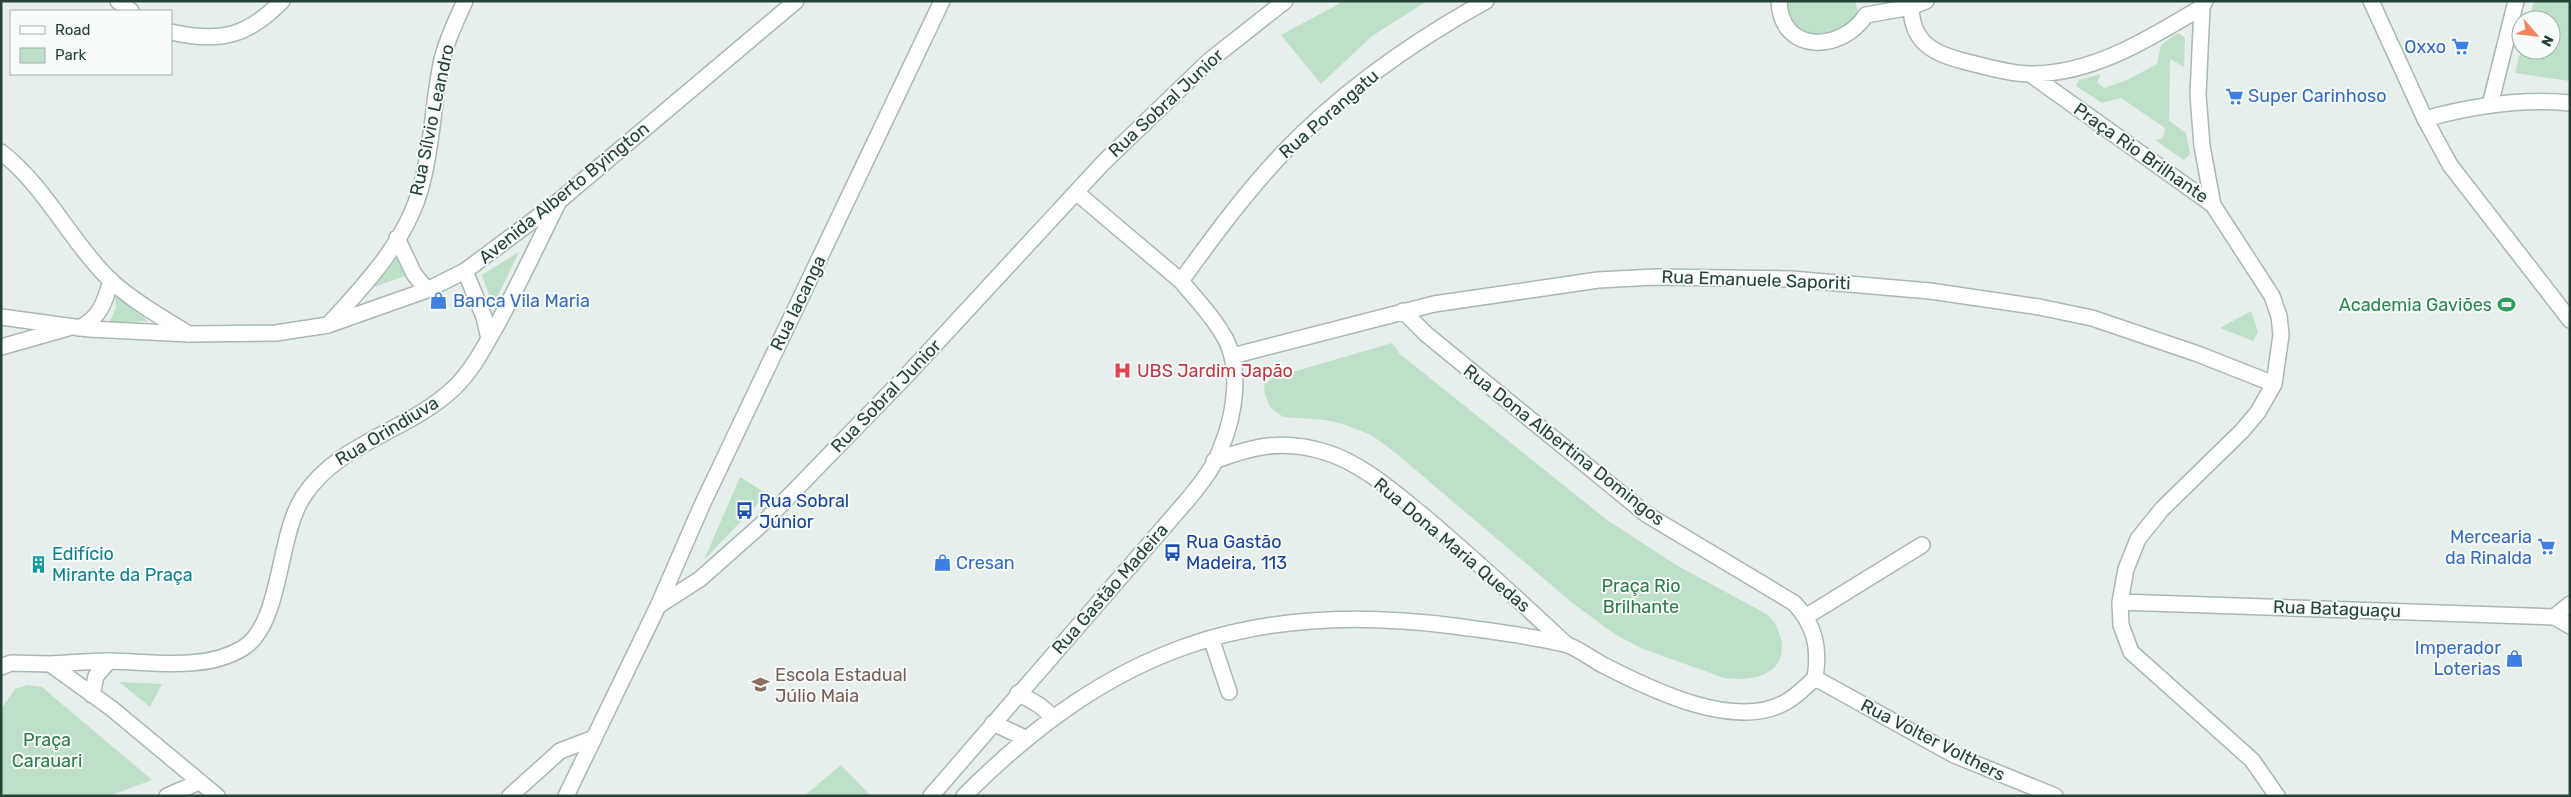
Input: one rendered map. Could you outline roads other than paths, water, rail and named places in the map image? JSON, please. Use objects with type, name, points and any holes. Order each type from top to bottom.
[{"type":"street","points":[[118,1],[130,10]]},
{"type":"street","points":[[172,32],[196,38],[227,37],[245,30],[264,18],[282,1]]},
{"type":"street","name":"Rua Sílvio Leandro","points":[[328,325],[375,272],[412,212],[422,184],[440,68],[446,45],[465,1]]},
{"type":"street","name":"Avenida Alberto Byington","points":[[1,317],[73,328],[189,334],[276,333],[328,325],[427,290],[466,271],[559,201],[796,1]]},
{"type":"street","name":"Rua Iacanga","points":[[658,606],[702,505],[942,1]]},
{"type":"street","name":"Rua Sobral Junior","points":[[658,606],[700,580],[762,524],[907,375],[1104,162],[1208,61],[1285,1]]},
{"type":"street","name":"Rua Porangatu","points":[[1181,281],[1227,218],[1282,154],[1305,131],[1376,72],[1434,30],[1486,1]]},
{"type":"street","points":[[1779,1],[1782,18],[1789,29],[1795,36],[1813,43],[1846,36],[1860,25],[1864,8],[1910,7],[1926,1]]},
{"type":"street","points":[[2371,1],[2425,119],[2450,165],[2570,320]]},
{"type":"street","points":[[2490,105],[2516,1]]},
{"type":"street","name":"Praça Rio Brilhante","points":[[1910,7],[1911,22],[1915,34],[1934,50],[1952,58],[2030,74],[2064,70],[2124,52],[2204,4]]},
{"type":"street","name":"Praça Rio Brilhante","points":[[2204,4],[2198,95],[2202,146],[2213,205]]},
{"type":"street","name":"Praça Rio Brilhante","points":[[2030,74],[2213,205]]},
{"type":"street","points":[[2425,119],[2490,105],[2544,101],[2570,103]]},
{"type":"street","points":[[1,152],[34,183],[79,244],[111,280],[189,334]]},
{"type":"street","name":"Rua Gastão Madeira","points":[[931,796],[993,722],[1190,497],[1214,462],[1228,428],[1235,370],[1223,333],[1181,281],[1077,193]]},
{"type":"street","name":"Rua Orindiuva","points":[[50,664],[110,661],[198,662],[232,654],[246,646],[268,614],[274,599],[286,533],[302,498],[316,479],[332,463],[374,438],[420,415],[455,387],[489,339],[559,201]]},
{"type":"street","points":[[2213,205],[2244,249],[2274,302],[2279,316],[2280,335],[2274,384],[2258,412],[2242,431],[2162,509],[2138,538],[2126,569],[2120,602],[2121,625],[2131,652],[2252,760],[2277,796]]},
{"type":"street","points":[[397,238],[414,274],[427,290]]},
{"type":"street","points":[[466,271],[484,317],[489,339]]},
{"type":"street","name":"Rua Emanuele Saporiti","points":[[1232,356],[1434,304],[1598,280],[1655,277],[1821,280],[1930,291],[2039,307],[2092,318],[2190,351],[2274,384]]},
{"type":"street","points":[[1,347],[73,328],[94,319],[100,311],[111,280]]},
{"type":"street","name":"Rua Dona Albertina Domingos","points":[[1403,311],[1426,334],[1646,514],[1780,593],[1807,616],[1817,644],[1818,661],[1815,678]]},
{"type":"street","name":"Rua Dona Maria Quedas","points":[[1214,462],[1244,450],[1269,444],[1298,446],[1326,452],[1352,464],[1391,490],[1440,530],[1567,644]]},
{"type":"street","points":[[1807,616],[1922,545]]},
{"type":"street","name":"Rua Bataguaçu","points":[[2120,602],[2554,617]]},
{"type":"street","points":[[2570,604],[2554,617],[2570,626]]},
{"type":"street","points":[[566,796],[658,606]]},
{"type":"street","points":[[965,795],[1025,738],[1096,687],[1150,660],[1211,638],[1243,629],[1294,621],[1345,618],[1414,621],[1488,630],[1567,644],[1616,672],[1669,696],[1704,706],[1741,713],[1785,702],[1815,678]]},
{"type":"street","points":[[1211,638],[1229,692]]},
{"type":"street","points":[[92,695],[96,676],[110,661]]},
{"type":"street","points":[[1,667],[12,664],[50,664],[92,695],[217,796]]},
{"type":"street","name":"Rua Volter Volthers","points":[[1815,678],[1954,755],[2055,796]]},
{"type":"street","points":[[1018,694],[1039,705],[1053,717]]},
{"type":"street","points":[[993,722],[1025,738]]},
{"type":"street","points":[[510,796],[560,751],[594,738]]},
{"type":"street","points":[[167,796],[200,782]]},
{"type":"place","name":"Oxxo","points":[[2460,47]]},
{"type":"place","name":"Super Carinhoso","points":[[2234,96]]},
{"type":"place","name":"Banca Vila Maria","points":[[439,301]]},
{"type":"place","name":"Academia Gaviões","points":[[2506,305]]},
{"type":"place","name":"UBS Jardim Japão","points":[[1123,371]]},
{"type":"place","name":"Rua Sobral Júnior","points":[[745,511]]},
{"type":"place","name":"Mercearia da Rinalda","points":[[2546,547]]},
{"type":"place","name":"Rua Gastão Madeira, 113","points":[[1172,552]]},
{"type":"place","name":"Cresan","points":[[942,563]]},
{"type":"place","name":"Edifício Mirante da Praça","points":[[38,564]]},
{"type":"place","name":"Imperador Loterias","points":[[2515,658]]},
{"type":"place","name":"Escola Estadual Júlio Maia","points":[[761,685]]},
{"type":"park label","name":"Praça Carauari","points":[[47,750]]}]
